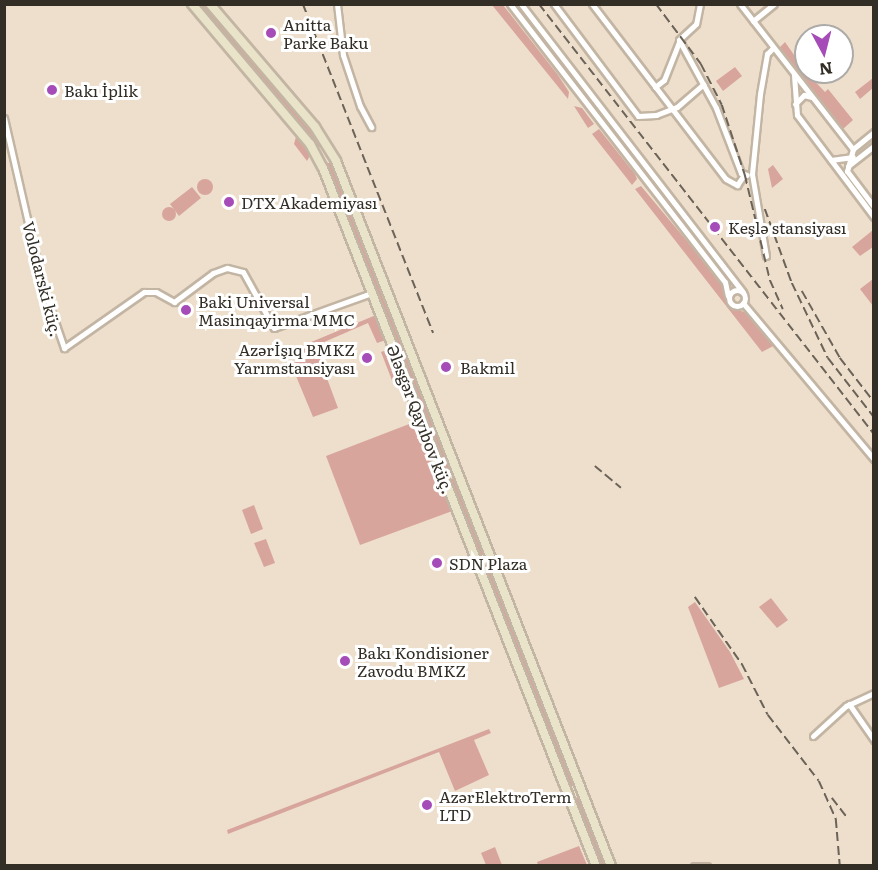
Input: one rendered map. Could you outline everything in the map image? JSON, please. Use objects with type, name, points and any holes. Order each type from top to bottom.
[{"type":"main road","name":"Ələsgər Qayıbov küç.","points":[[192,4],[314,150],[322,165],[596,866]]},
{"type":"main road","name":"Ələsgər Qayıbov küç.","points":[[210,4],[325,141],[336,161],[611,866]]},
{"type":"main road","points":[[314,150],[324,150],[325,141]]},
{"type":"main road","points":[[322,165],[327,159],[336,161]]},
{"type":"main road","points":[[444,477],[458,472]]},
{"type":"main road","points":[[477,562],[491,556]]},
{"type":"main road","points":[[568,795],[582,789]]},
{"type":"street","points":[[337,4],[343,56],[371,127]]},
{"type":"street","points":[[510,4],[725,282],[733,305],[743,303]]},
{"type":"street","points":[[521,4],[743,292],[743,303],[873,459]]},
{"type":"street","points":[[554,4],[636,114],[645,117],[672,110],[703,84]]},
{"type":"street","points":[[592,4],[730,183],[737,185],[744,175],[752,174]]},
{"type":"street","points":[[655,87],[664,80],[680,36],[696,24],[700,4]]},
{"type":"street","points":[[740,4],[794,75]]},
{"type":"street","points":[[753,21],[774,4]]},
{"type":"street","points":[[679,42],[703,84],[744,175]]},
{"type":"street","points":[[766,256],[752,174],[760,93],[767,54],[773,48]]},
{"type":"street","points":[[794,84],[796,115],[873,217]]},
{"type":"street","points":[[802,84],[853,149]]},
{"type":"street","points":[[795,106],[804,96],[814,99]]},
{"type":"street","name":"Volodarski küç.","points":[[4,118],[37,264],[63,348],[144,292],[156,292],[174,302],[213,273],[227,268],[243,272],[274,328],[372,293]]},
{"type":"street","points":[[847,167],[853,149],[873,132]]},
{"type":"street","points":[[847,167],[873,146]]},
{"type":"street","points":[[831,160],[860,157]]},
{"type":"street","points":[[847,167],[873,207]]},
{"type":"street","points":[[728,296],[736,289],[743,292]]},
{"type":"street","points":[[813,736],[849,704],[873,693]]},
{"type":"street","points":[[849,704],[873,740]]},
{"type":"street","points":[[694,866],[707,866]]},
{"type":"shaded area","points":[[197,5],[208,5],[316,132],[322,147],[316,147]]},
{"type":"shaded area","points":[[492,5],[503,5],[558,75],[569,92],[568,99]]},
{"type":"shaded area","points":[[785,42],[794,55],[794,69],[778,49]]},
{"type":"shaded area","points":[[735,67],[742,76],[723,91],[716,81]]},
{"type":"shaded area","points":[[873,78],[873,88],[860,99],[855,92]]},
{"type":"shaded area","points":[[806,84],[817,84],[825,92],[828,89],[853,120],[843,129]]},
{"type":"shaded area","points":[[574,106],[582,108],[594,124],[588,128]]},
{"type":"shaded area","points":[[599,129],[635,174],[637,179],[632,185],[592,134]]},
{"type":"shaded area","points":[[296,137],[311,154],[307,161],[294,144]]},
{"type":"shaded area","points":[[327,163],[333,163],[453,468],[445,471]]},
{"type":"shaded area","points":[[773,165],[783,179],[772,188],[768,169]]},
{"type":"shaded area","points":[[202,179],[208,179],[213,187],[211,193],[202,195],[197,190],[197,184]]},
{"type":"shaded area","points":[[641,186],[722,283],[727,306],[747,313],[775,345],[762,352],[635,189]]},
{"type":"shaded area","points":[[192,187],[201,198],[179,216],[170,204]]},
{"type":"shaded area","points":[[166,207],[172,207],[176,214],[172,221],[166,221],[162,217],[162,211]]},
{"type":"shaded area","points":[[873,230],[873,247],[860,256],[852,247]]},
{"type":"shaded area","points":[[873,279],[873,306],[860,289]]},
{"type":"shaded area","points":[[376,315],[386,340],[377,343],[368,323],[315,346],[338,408],[313,417],[291,364],[296,362],[292,350]]},
{"type":"shaded area","points":[[390,349],[402,379],[393,383],[381,352]]},
{"type":"shaded area","points":[[417,421],[455,510],[360,545],[326,456]]},
{"type":"shaded area","points":[[456,477],[487,553],[479,556],[448,480]]},
{"type":"shaded area","points":[[254,505],[263,529],[251,534],[242,510]]},
{"type":"shaded area","points":[[266,539],[275,563],[264,567],[254,543]]},
{"type":"shaded area","points":[[490,563],[576,785],[569,787],[482,566]]},
{"type":"shaded area","points":[[771,598],[788,620],[777,628],[759,607]]},
{"type":"shaded area","points":[[695,602],[730,652],[744,679],[719,688],[688,607]]},
{"type":"shaded area","points":[[489,729],[491,733],[474,740],[489,775],[455,791],[439,752],[228,834],[227,830]]},
{"type":"shaded area","points":[[581,796],[607,865],[600,865],[575,798]]},
{"type":"shaded area","points":[[579,846],[587,865],[538,865],[537,862]]},
{"type":"shaded area","points":[[495,847],[502,865],[486,865],[481,853]]},
{"type":"railway","points":[[303,4],[433,333]]},
{"type":"railway","points":[[539,4],[874,434]]},
{"type":"railway","points":[[656,4],[701,64],[722,105],[745,175],[770,280],[783,309]]},
{"type":"railway","points":[[765,209],[792,283],[828,358],[874,417]]},
{"type":"railway","points":[[802,291],[840,358],[874,402]]},
{"type":"railway","points":[[595,466],[621,488]]},
{"type":"railway","points":[[695,597],[742,664],[768,715],[819,781],[836,819],[840,866]]},
{"type":"railway","points":[[832,798],[847,817]]},
{"type":"place","name":"Anitta Parke Baku","points":[[271,33]]},
{"type":"place","name":"Bakı İplik","points":[[52,90]]},
{"type":"place","name":"DTX Akademiyası","points":[[229,202]]},
{"type":"place","name":"Keşlə stansiyası","points":[[715,227]]},
{"type":"place","name":"Baki Universal Masinqayirma MMC","points":[[186,310]]},
{"type":"place","name":"Azərİşıq BMKZ Yarımstansiyası","points":[[367,358]]},
{"type":"place","name":"Bakmil","points":[[446,367]]},
{"type":"place","name":"SDN Plaza","points":[[437,563]]},
{"type":"place","name":"Bakı Kondisioner Zavodu BMKZ","points":[[345,661]]},
{"type":"place","name":"AzərElektroTerm LTD","points":[[427,805]]}]
